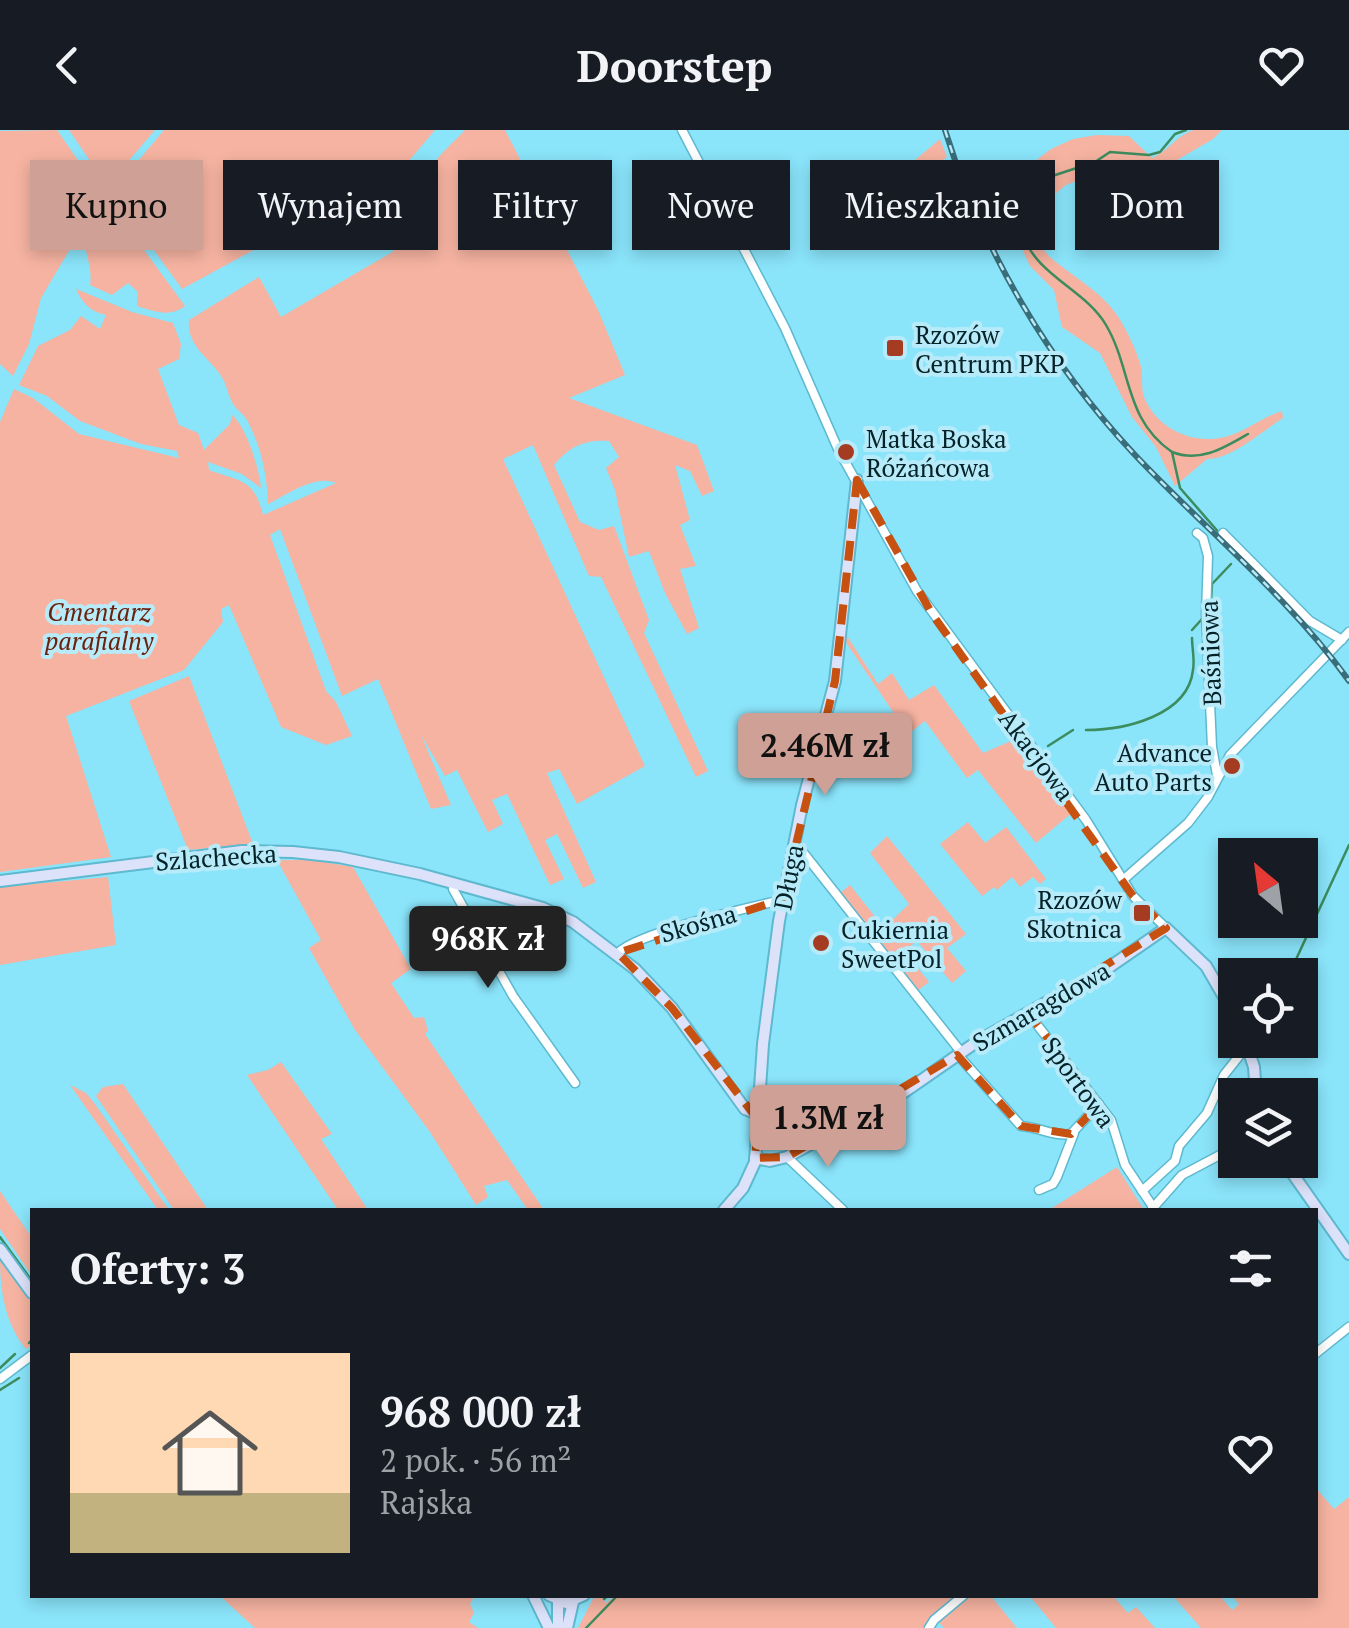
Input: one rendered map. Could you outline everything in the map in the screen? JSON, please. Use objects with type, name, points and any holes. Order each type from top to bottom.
[{"type":"street","name":"Akacjowa","points":[[682,130],[785,328],[816,405],[932,614],[1086,820],[1133,896],[1206,966],[1218,987]]},
{"type":"street","name":"Długa","points":[[726,1208],[743,1188],[755,1158],[763,1044],[782,900],[834,680],[857,480]]},
{"type":"street","name":"Baśniowa","points":[[1198,533],[1208,556],[1206,614],[1212,747],[1217,776]]},
{"type":"street","points":[[1223,533],[1310,621],[1343,644]]},
{"type":"street","points":[[1122,880],[1188,823],[1242,742],[1343,644],[1349,632]]},
{"type":"street","points":[[793,846],[802,851],[847,904],[959,1054],[1022,1126],[1062,1136],[1074,1132]]},
{"type":"street","name":"Szlachecka","points":[[0,881],[242,851],[270,851],[339,857],[543,908],[572,922],[618,954],[672,1008],[745,1109],[758,1114]]},
{"type":"street","points":[[454,883],[453,889],[505,982],[575,1084]]},
{"type":"street","name":"Skośna","points":[[618,954],[624,946],[650,936],[782,900]]},
{"type":"street","name":"Szmaragdowa","points":[[755,1158],[770,1161],[787,1157],[900,1095],[959,1054],[1111,966],[1166,928]]},
{"type":"street","name":"Sportowa","points":[[1028,1013],[1117,1132],[1124,1164],[1152,1208]]},
{"type":"street","points":[[1142,1192],[1175,1161],[1179,1146],[1213,1104],[1224,1074],[1235,1058]]},
{"type":"street","points":[[1039,1190],[1053,1184],[1074,1132],[1099,1104]]},
{"type":"street","points":[[1152,1208],[1182,1176],[1218,1156]]},
{"type":"street","points":[[787,1157],[841,1208]]},
{"type":"street","points":[[1296,1178],[1317,1208]]},
{"type":"street","points":[[1318,1210],[1349,1254]]},
{"type":"street","points":[[0,1249],[30,1291]]},
{"type":"street","points":[[1318,1352],[1349,1326]]},
{"type":"street","points":[[0,1379],[30,1356]]},
{"type":"street","points":[[535,1598],[550,1628]]},
{"type":"street","points":[[558,1628],[554,1599],[573,1602],[579,1598]]},
{"type":"street","points":[[929,1628],[960,1598]]},
{"type":"street","points":[[568,1628],[573,1602]]},
{"type":"highlighted area","points":[[857,480],[932,614],[1133,896],[1166,928],[1028,1013],[1099,1104],[1071,1134],[1021,1126],[957,1055],[787,1157],[755,1158],[758,1120],[672,1008],[618,953],[783,899],[835,681]]},
{"type":"green space","points":[[57,130],[78,160],[30,160],[30,250],[69,250],[41,298],[29,344],[13,376],[0,364],[0,131]]},
{"type":"green space","points":[[69,130],[155,130],[129,160],[89,160]]},
{"type":"green space","points":[[164,130],[435,130],[410,160],[223,160],[223,250],[254,250],[182,289],[154,250],[203,250],[203,160],[139,160]]},
{"type":"green space","name":"Cmentarz parafialny","points":[[465,130],[505,130],[520,160],[458,160],[458,250],[567,250],[625,375],[569,398],[697,445],[714,491],[702,496],[690,471],[675,465],[690,520],[680,525],[696,566],[680,569],[699,628],[687,634],[649,551],[629,557],[615,490],[606,468],[619,457],[609,441],[578,445],[554,465],[580,522],[599,530],[614,526],[649,620],[644,633],[708,771],[696,777],[601,577],[589,576],[533,445],[503,459],[645,766],[577,804],[559,769],[547,773],[596,882],[583,888],[557,834],[545,840],[564,879],[550,885],[507,794],[492,800],[503,824],[488,832],[457,770],[445,776],[421,735],[451,805],[431,809],[378,679],[342,696],[280,529],[270,535],[326,691],[336,702],[352,736],[326,745],[281,727],[229,605],[221,609],[223,622],[184,670],[66,716],[111,857],[0,872],[0,422],[14,389],[33,398],[79,434],[179,458],[177,451],[141,444],[80,421],[47,396],[19,385],[38,346],[70,330],[81,316],[100,329],[106,315],[88,306],[76,289],[132,312],[173,323],[181,344],[179,359],[158,369],[179,425],[198,433],[204,450],[230,424],[232,415],[251,449],[261,488],[242,474],[208,462],[209,470],[251,488],[263,515],[336,483],[311,483],[268,504],[262,460],[252,430],[233,404],[218,372],[196,345],[189,320],[259,277],[281,317],[394,250],[438,250],[436,160]]},
{"type":"green space","points":[[1194,130],[1222,130],[1177,160],[1075,160],[1075,182],[1055,194],[1055,160],[1037,160],[1073,139],[1097,135],[1129,136],[1152,158]]},
{"type":"green space","points":[[940,139],[947,157],[915,160]]},
{"type":"green space","points":[[86,250],[144,250],[185,306],[167,313],[137,306],[137,291],[128,283],[112,295],[90,285]]},
{"type":"green space","points":[[1022,250],[1044,250],[1113,309],[1139,360],[1144,397],[1159,420],[1170,428],[1194,438],[1221,438],[1282,411],[1283,418],[1236,449],[1207,459],[1175,486],[1156,447],[1132,417],[1100,353],[1062,327],[1054,290],[1030,266]]},
{"type":"green space","points":[[845,633],[878,684],[892,673],[909,700],[934,685],[983,753],[1018,738],[1074,811],[1036,843],[978,770],[967,778],[925,721],[908,734],[845,641]]},
{"type":"green space","points":[[189,676],[253,844],[188,850],[129,701]]},
{"type":"green space","points":[[968,822],[985,843],[1006,827],[1046,879],[1040,884],[1033,877],[1020,887],[1012,877],[982,896],[940,844]]},
{"type":"green space","points":[[887,836],[966,934],[947,948],[966,971],[952,983],[917,941],[904,951],[929,982],[916,992],[840,893],[850,885],[884,928],[909,904],[870,853]]},
{"type":"green space","points":[[277,860],[313,860],[353,867],[411,969],[391,983],[414,1018],[424,1017],[428,1031],[425,1034],[543,1208],[527,1208],[507,1180],[484,1186],[488,1197],[476,1205],[430,1132],[355,1030],[309,948],[321,940]]},
{"type":"green space","points":[[108,877],[116,945],[0,965],[0,887]]},
{"type":"green space","points":[[281,1062],[332,1134],[321,1139],[367,1208],[337,1208],[247,1075]]},
{"type":"green space","points":[[123,1084],[207,1208],[173,1208],[96,1096],[103,1087]]},
{"type":"green space","points":[[70,1085],[86,1093],[95,1104],[168,1208],[157,1208]]},
{"type":"green space","points":[[1117,1167],[1143,1208],[1052,1208]]},
{"type":"green space","points":[[0,1191],[30,1235],[30,1273],[0,1229]]},
{"type":"green space","points":[[0,1259],[30,1300],[30,1346],[26,1349],[13,1329],[1,1283]]},
{"type":"green space","points":[[1318,1490],[1334,1509],[1349,1497],[1349,1628],[1201,1628],[1175,1598],[1222,1598],[1232,1610],[1239,1604],[1234,1598],[1318,1598]]},
{"type":"green space","points":[[222,1598],[473,1598],[470,1604],[474,1613],[469,1622],[478,1628],[255,1628]]},
{"type":"green space","points":[[593,1598],[603,1598],[606,1603],[612,1598],[956,1598],[926,1628],[578,1628]]},
{"type":"green space","points":[[966,1598],[992,1598],[1017,1628],[944,1628],[938,1621]]},
{"type":"green space","points":[[1031,1598],[1115,1598],[1128,1613],[1136,1607],[1155,1628],[1056,1628]]},
{"type":"waterway","points":[[1186,130],[1175,134],[1160,152],[1110,152],[1095,162],[1040,180],[1027,188],[1022,229],[1038,261],[1086,302],[1106,325],[1137,409],[1156,439],[1172,452],[1180,488],[1221,535]]},
{"type":"waterway","points":[[1172,452],[1202,455],[1248,434]]},
{"type":"waterway","points":[[1210,616],[1212,584],[1231,564]]},
{"type":"waterway","points":[[1192,630],[1202,619]]},
{"type":"waterway","points":[[1086,730],[1135,723],[1180,699],[1193,670],[1192,638]]},
{"type":"waterway","points":[[1048,746],[1073,730]]},
{"type":"waterway","points":[[1297,958],[1349,845]]},
{"type":"waterway","points":[[0,1237],[30,1278]]},
{"type":"waterway","points":[[0,1368],[15,1354]]},
{"type":"waterway","points":[[0,1390],[19,1378]]},
{"type":"waterway","points":[[586,1628],[615,1598]]},
{"type":"railway","points":[[945,130],[960,175],[999,261],[1074,382],[1135,455],[1300,621],[1349,681]]},
{"type":"place","name":"Rzozów Centrum PKP","points":[[895,348]]},
{"type":"place","name":"Matka Boska Różańcowa","points":[[846,452]]},
{"type":"place","name":"Advance Auto Parts","points":[[1232,766]]},
{"type":"place","name":"Rzozów Skotnica","points":[[1142,913]]},
{"type":"place","name":"Cukiernia SweetPol","points":[[821,943]]}]
